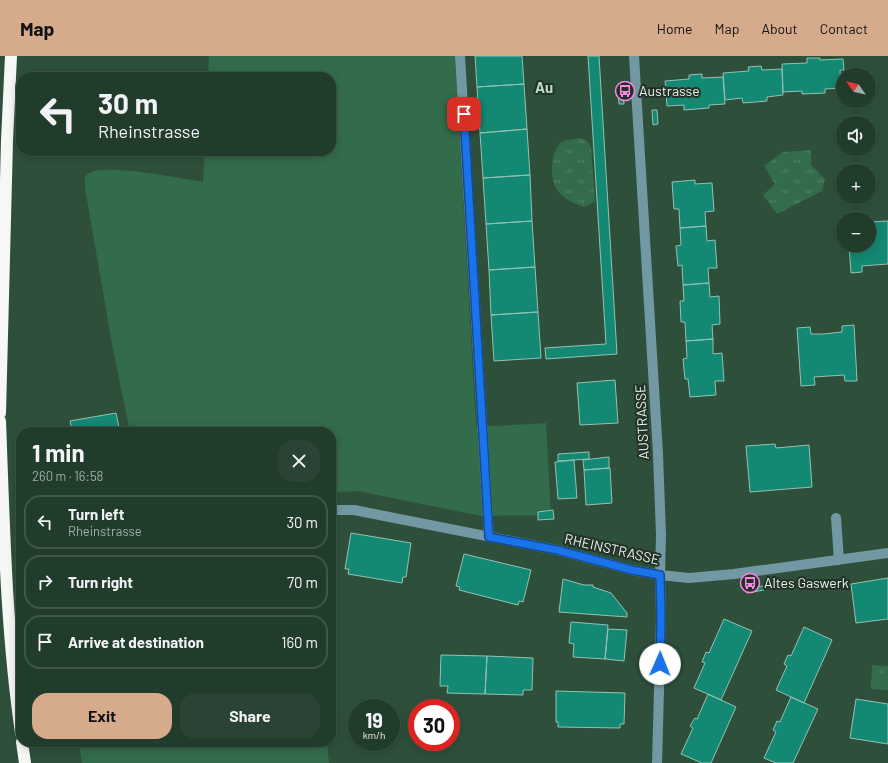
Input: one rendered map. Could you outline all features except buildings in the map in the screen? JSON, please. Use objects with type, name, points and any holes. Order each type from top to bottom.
[{"type":"highway","points":[[0,413],[7,141],[11,56]]},
{"type":"highway","points":[[0,421],[5,570],[16,690]]},
{"type":"highway","points":[[23,747],[26,763]]},
{"type":"street","points":[[460,56],[489,537]]},
{"type":"street","name":"AUSTRASSE","points":[[634,56],[658,454],[661,535],[661,617],[657,763]]},
{"type":"street","name":"RHEINSTRASSE","points":[[336,510],[354,510],[557,550],[632,570],[689,578],[734,574],[888,553]]},
{"type":"street","points":[[836,518],[839,560]]},
{"type":"green space","points":[[209,56],[455,56],[476,427],[546,423],[551,515],[481,516],[358,491],[336,493],[336,427],[129,427],[112,344],[85,188],[86,175],[97,171],[126,170],[203,182],[205,156],[336,156],[336,72],[208,72]]},
{"type":"green space","points":[[581,138],[587,141],[591,147],[595,201],[584,207],[570,201],[560,194],[555,186],[552,173],[553,158],[558,146],[564,141]]},
{"type":"green space","points":[[811,150],[811,165],[825,179],[822,191],[777,214],[763,195],[775,184],[764,166],[783,152]]},
{"type":"green space","points":[[872,665],[888,666],[888,690],[871,689]]},
{"type":"green space","points":[[80,747],[327,747],[329,763],[82,763]]},
{"type":"tunnel","points":[[0,544],[16,542]]},
{"type":"place","name":"Austrasse","points":[[625,91]]},
{"type":"place","name":"Altes Gaswerk","points":[[750,583]]},
{"type":"district","name":"Au","points":[[544,88]]},
{"type":"route","points":[[464,114],[489,537],[557,550],[632,570],[660,575],[660,664]]}]
